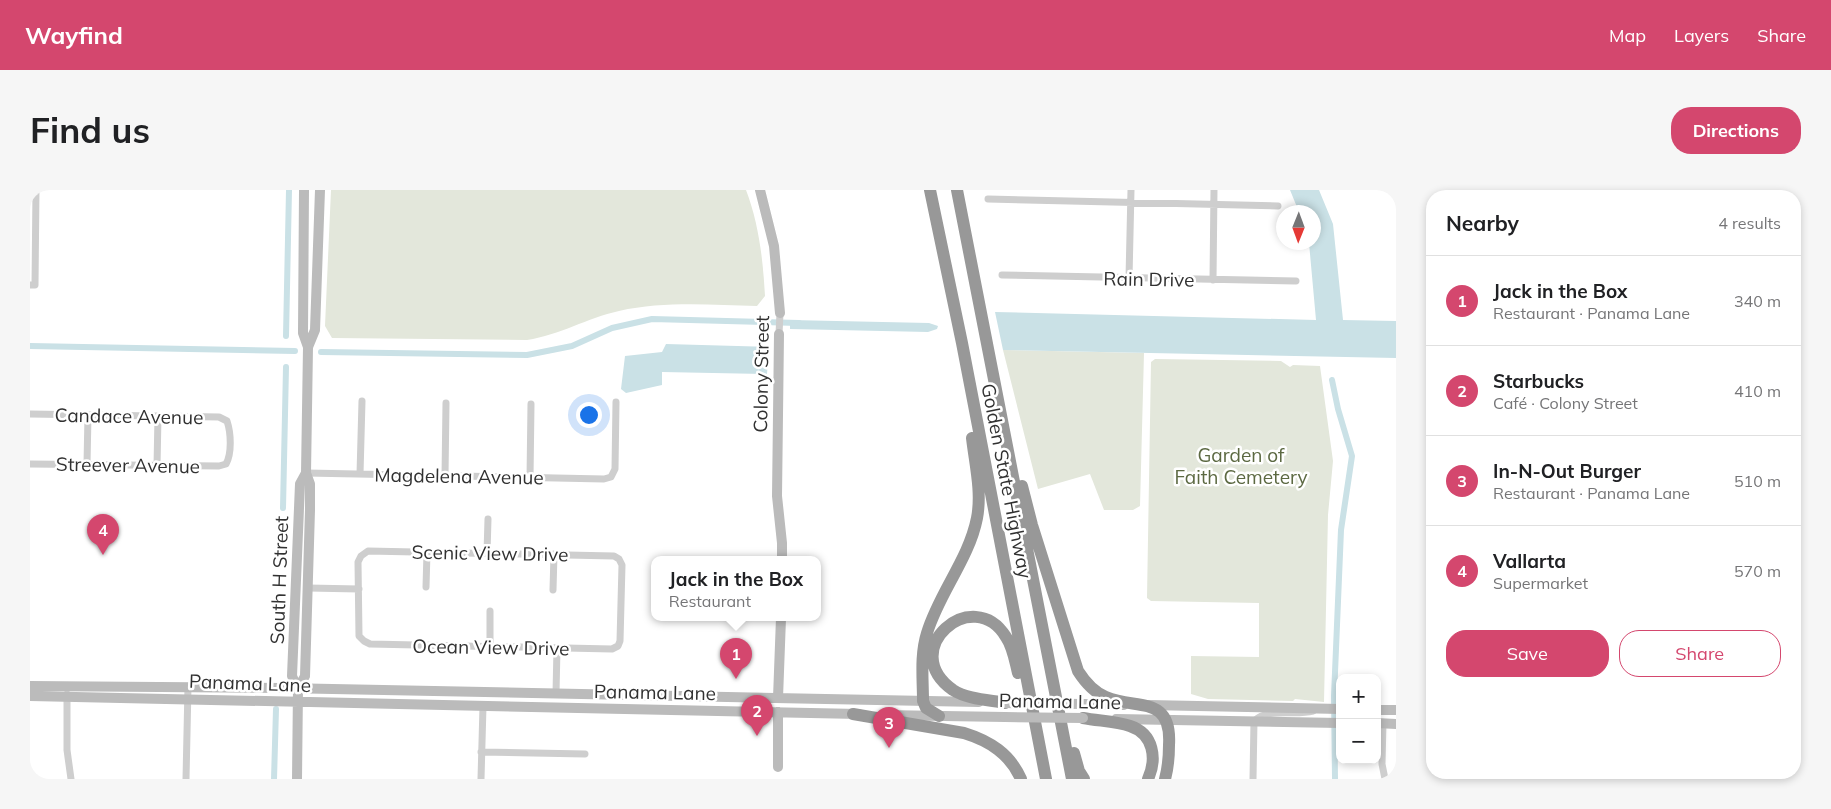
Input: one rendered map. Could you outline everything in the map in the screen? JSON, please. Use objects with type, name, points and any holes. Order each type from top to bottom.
[{"type":"highway","name":"Golden State Highway","points":[[930,190],[962,343],[1046,779]]},
{"type":"highway","name":"Golden State Highway","points":[[956,190],[1072,779]]},
{"type":"highway","points":[[986,341],[1032,525],[1078,671],[1089,686],[1105,697],[1149,705],[1160,711],[1167,719],[1170,733],[1168,768],[1165,779]]},
{"type":"highway","points":[[939,716],[926,708],[923,702],[923,658],[927,633],[970,541],[979,504],[962,343]]},
{"type":"highway","points":[[1005,703],[961,694],[945,682],[936,670],[933,657],[934,645],[937,637],[948,625],[961,619],[983,619],[996,626],[1007,637],[1012,649],[1046,779]]},
{"type":"highway","points":[[1043,637],[1077,764],[1084,779]]},
{"type":"highway","points":[[853,714],[964,733],[978,738],[1001,750],[1016,767],[1022,779]]},
{"type":"highway","points":[[1083,718],[1131,726],[1146,737],[1153,754],[1148,779]]},
{"type":"main road","name":"South H Street","points":[[298,689],[305,676],[310,484],[306,473],[308,347],[303,333],[304,190]]},
{"type":"main road","name":"South H Street","points":[[308,347],[316,330],[320,190]]},
{"type":"main road","name":"Colony Street","points":[[760,190],[774,246],[780,313]]},
{"type":"main road","name":"Colony Street","points":[[779,334],[776,496],[782,556]]},
{"type":"main road","name":"South H Street","points":[[296,779],[298,689],[292,676],[300,484],[306,473]]},
{"type":"main road","points":[[298,527],[302,574],[308,588]]},
{"type":"main road","points":[[297,589],[301,598],[306,628]]},
{"type":"main road","points":[[778,698],[780,621]]},
{"type":"main road","name":"Panama Lane","points":[[30,686],[67,691],[298,702],[1005,718],[1336,723]]},
{"type":"main road","name":"Panama Lane","points":[[30,696],[67,691],[188,687],[1336,709]]},
{"type":"main road","points":[[483,706],[488,700],[502,697],[510,692]]},
{"type":"main road","points":[[531,706],[540,701],[554,698],[556,693]]},
{"type":"main road","points":[[665,710],[671,702],[703,703],[720,697]]},
{"type":"main road","points":[[1381,710],[1396,710]]},
{"type":"main road","points":[[778,712],[778,767]]},
{"type":"main road","points":[[1381,722],[1396,716]]},
{"type":"main road","points":[[1381,723],[1396,724]]},
{"type":"street","points":[[32,285],[33,204],[36,190]]},
{"type":"street","points":[[1129,278],[1131,190]]},
{"type":"street","points":[[1213,280],[1214,190]]},
{"type":"street","points":[[988,200],[1276,206]]},
{"type":"street","name":"Rain Drive","points":[[1002,275],[1296,282]]},
{"type":"street","name":"Colony Street","points":[[779,334],[780,313]]},
{"type":"street","points":[[360,474],[362,401]]},
{"type":"street","name":"Magdelena Avenue","points":[[306,473],[604,479],[611,476],[615,469],[616,402]]},
{"type":"street","points":[[445,476],[446,403]]},
{"type":"street","points":[[530,478],[531,404]]},
{"type":"street","name":"Candace Avenue","points":[[30,414],[219,418],[227,421],[230,428],[229,459],[226,464]]},
{"type":"street","points":[[87,464],[88,415]]},
{"type":"street","points":[[157,466],[158,416]]},
{"type":"street","name":"Streever Avenue","points":[[30,464],[157,466],[219,466],[226,464]]},
{"type":"street","points":[[487,553],[488,519]]},
{"type":"street","name":"Scenic View Drive","points":[[359,589],[358,562],[361,556],[368,551],[614,556],[619,559],[622,565],[620,641],[618,646]]},
{"type":"street","points":[[426,587],[427,552]]},
{"type":"street","points":[[553,590],[554,554]]},
{"type":"street","points":[[308,588],[359,589]]},
{"type":"street","name":"Ocean View Drive","points":[[359,589],[359,636],[370,644],[612,649],[618,646]]},
{"type":"street","points":[[490,611],[490,647]]},
{"type":"street","points":[[556,693],[557,648]]},
{"type":"street","points":[[186,779],[188,687]]},
{"type":"street","points":[[67,691],[67,750],[71,779]]},
{"type":"street","points":[[778,698],[778,712]]},
{"type":"street","points":[[481,779],[483,706]]},
{"type":"street","points":[[1253,779],[1254,721],[1267,713],[1303,714],[1326,708]]},
{"type":"street","points":[[1381,744],[1385,779]]},
{"type":"street","points":[[481,752],[584,754]]},
{"type":"green space","points":[[331,190],[746,190],[760,242],[765,296],[757,306],[670,305],[619,311],[539,338],[527,340],[332,338],[325,326]]},
{"type":"green space","points":[[1003,350],[1144,353],[1140,506],[1133,510],[1104,510],[1090,474],[1038,489]]},
{"type":"green space","name":"Garden of Faith Cemetery","points":[[1155,359],[1281,361],[1290,367],[1293,365],[1320,366],[1333,461],[1328,515],[1324,702],[1295,699],[1293,701],[1208,699],[1191,694],[1191,656],[1259,657],[1259,603],[1151,601],[1147,598],[1151,362]]},
{"type":"water","points":[[1290,190],[1319,190],[1333,224],[1343,320],[1396,321],[1396,358],[1003,350],[995,312],[1316,320],[1310,250],[1321,250],[1321,205],[1296,205]]},
{"type":"water","points":[[790,320],[929,323],[938,326],[937,329],[928,332],[790,329]]},
{"type":"water","points":[[666,344],[769,347],[767,374],[662,372],[662,385],[626,393],[621,389],[625,356],[662,352]]},
{"type":"waterway","points":[[286,336],[289,190]]},
{"type":"waterway","points":[[321,352],[527,355],[572,346],[612,328],[652,319],[799,323]]},
{"type":"waterway","points":[[30,346],[295,351]]},
{"type":"waterway","points":[[283,508],[286,367]]},
{"type":"waterway","points":[[1332,380],[1338,409],[1352,456],[1341,530],[1334,696],[1335,779]]},
{"type":"waterway","points":[[274,779],[276,709]]},
{"type":"place","name":"Vallarta","points":[[103,555]]},
{"type":"place","name":"Jack in the Box","points":[[736,679]]},
{"type":"place","name":"Starbucks","points":[[757,736]]},
{"type":"place","name":"In-N-Out Burger","points":[[889,748]]}]
